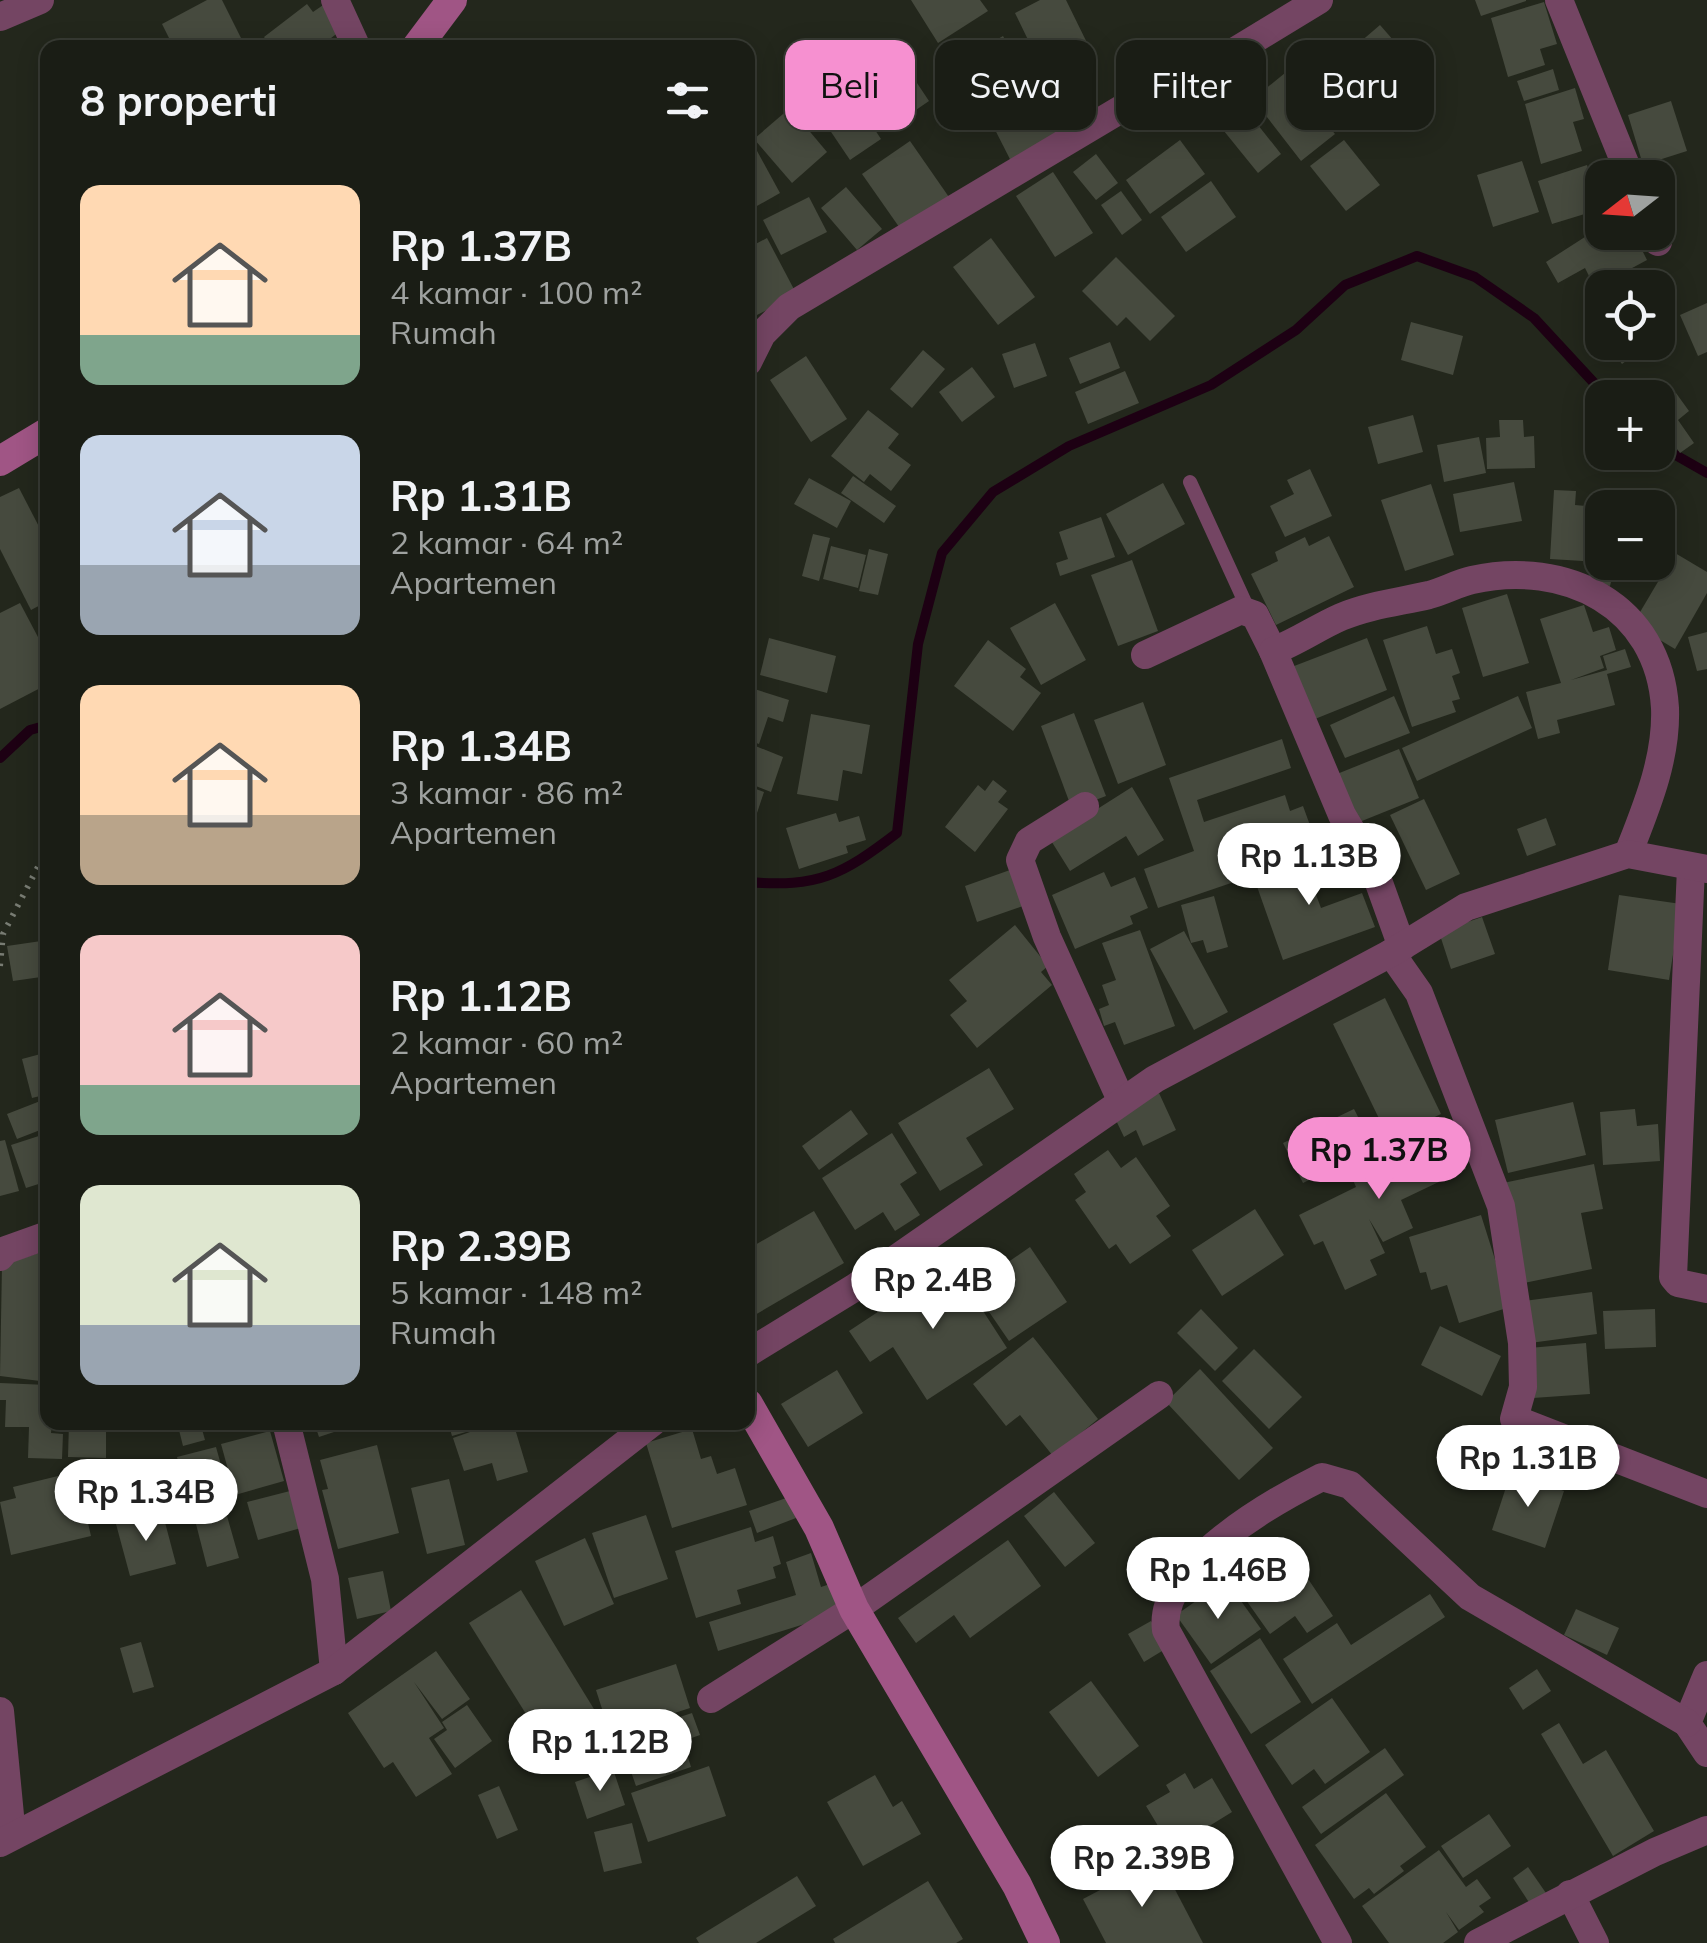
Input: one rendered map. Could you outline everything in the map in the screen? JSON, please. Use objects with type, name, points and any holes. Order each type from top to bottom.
[{"type":"street","points":[[0,17],[40,0]]},
{"type":"street","points":[[335,0],[353,40]]},
{"type":"street","points":[[422,40],[452,0]]},
{"type":"street","points":[[755,348],[762,334],[790,307],[1123,108],[1208,66],[1318,0]]},
{"type":"street","points":[[1559,0],[1625,160]]},
{"type":"street","points":[[0,461],[40,437]]},
{"type":"street","points":[[1273,651],[1339,618],[1474,580],[1539,575],[1586,587],[1606,598],[1646,643],[1659,672],[1665,708],[1654,788],[1628,854]]},
{"type":"street","points":[[1146,655],[1230,611],[1249,611],[1262,625],[1342,814],[1374,870],[1396,950],[1419,993],[1501,1206],[1522,1343],[1523,1387],[1514,1418],[1707,1494]]},
{"type":"street","points":[[1085,806],[1029,841],[1020,860],[1047,938],[1121,1100]]},
{"type":"street","points":[[755,1349],[854,1288],[1121,1100],[1396,950],[1466,907],[1628,854],[1699,868],[1673,1277],[1678,1283],[1707,1289]]},
{"type":"street","points":[[0,1257],[6,1250],[40,1238]]},
{"type":"street","points":[[710,1699],[854,1609],[1159,1395]]},
{"type":"street","points":[[755,1416],[819,1528],[854,1609],[1016,1885],[1045,1943]]},
{"type":"street","points":[[288,1430],[325,1579],[334,1670]]},
{"type":"street","points":[[0,1710],[6,1839],[334,1670],[643,1430]]},
{"type":"street","points":[[1338,1943],[1166,1630],[1164,1614],[1201,1559],[1262,1507],[1322,1477],[1350,1485],[1470,1597],[1687,1723],[1707,1753]]},
{"type":"street","points":[[1687,1723],[1707,1675]]},
{"type":"street","points":[[1478,1943],[1570,1894],[1707,1830]]},
{"type":"street","points":[[1570,1894],[1595,1943]]},
{"type":"lane","points":[[1190,482],[1249,611]]},
{"type":"path","points":[[0,966],[2,934],[40,865]]},
{"type":"building","points":[[207,0],[222,0],[242,40],[170,40],[162,24]]},
{"type":"building","points":[[911,0],[980,0],[988,11],[943,40],[936,40]]},
{"type":"building","points":[[1040,0],[1066,0],[1086,40],[1028,40],[1015,13]]},
{"type":"building","points":[[1475,0],[1526,0],[1526,1],[1481,16]]},
{"type":"building","points":[[329,1],[348,25],[328,40],[264,37],[307,4],[313,12]]},
{"type":"building","points":[[1544,2],[1557,44],[1540,49],[1545,65],[1508,77],[1491,18]]},
{"type":"building","points":[[1380,25],[1393,40],[1362,40]]},
{"type":"building","points":[[1553,69],[1559,90],[1524,101],[1517,81]]},
{"type":"building","points":[[1286,74],[1286,130],[1332,130],[1335,134],[1301,161],[1266,116],[1266,88]]},
{"type":"building","points":[[915,80],[929,101],[915,111]]},
{"type":"building","points":[[1575,88],[1584,119],[1573,122],[1582,151],[1541,164],[1525,104]]},
{"type":"building","points":[[1671,101],[1687,151],[1659,160],[1642,160],[1628,115]]},
{"type":"building","points":[[785,112],[785,130],[808,130],[827,152],[792,183],[755,140]]},
{"type":"building","points":[[830,130],[875,130],[881,139],[850,160]]},
{"type":"building","points":[[995,130],[1057,130],[1063,141],[1015,169]]},
{"type":"building","points":[[1223,130],[1262,130],[1281,154],[1258,173]]},
{"type":"building","points":[[1180,140],[1205,174],[1150,214],[1126,180]]},
{"type":"building","points":[[1344,140],[1380,185],[1346,211],[1310,166]]},
{"type":"building","points":[[910,141],[951,200],[904,234],[862,174]]},
{"type":"building","points":[[755,147],[780,193],[755,207]]},
{"type":"building","points":[[1096,154],[1118,183],[1096,200],[1073,172]]},
{"type":"building","points":[[1522,161],[1539,212],[1493,227],[1477,175]]},
{"type":"building","points":[[1585,166],[1585,214],[1552,224],[1538,181]]},
{"type":"building","points":[[1053,172],[1093,233],[1055,257],[1016,196]]},
{"type":"building","points":[[1211,181],[1236,217],[1186,252],[1161,217]]},
{"type":"building","points":[[846,187],[882,229],[857,250],[821,208]]},
{"type":"building","points":[[1121,191],[1142,220],[1122,235],[1101,205]]},
{"type":"building","points":[[809,197],[827,232],[781,255],[763,220]]},
{"type":"building","points":[[1585,237],[1585,250],[1642,250],[1647,260],[1628,270],[1585,268],[1558,283],[1546,262]]},
{"type":"building","points":[[767,238],[797,295],[755,316],[755,244]]},
{"type":"building","points":[[991,238],[1035,297],[998,325],[953,267]]},
{"type":"building","points":[[1116,257],[1175,316],[1150,341],[1126,317],[1117,326],[1082,291]]},
{"type":"building","points":[[1707,303],[1707,352],[1698,356],[1680,315]]},
{"type":"building","points":[[1411,322],[1463,336],[1453,375],[1401,360]]},
{"type":"building","points":[[1110,342],[1120,368],[1080,384],[1069,358]]},
{"type":"building","points":[[1035,343],[1047,376],[1014,388],[1002,354]]},
{"type":"building","points":[[923,350],[945,369],[912,408],[890,389]]},
{"type":"building","points":[[806,356],[847,419],[811,442],[770,380]]},
{"type":"building","points":[[972,367],[995,397],[962,422],[939,392]]},
{"type":"building","points":[[1125,371],[1139,403],[1088,424],[1075,392]]},
{"type":"building","points":[[1675,394],[1689,411],[1678,420],[1694,443],[1680,453],[1675,446]]},
{"type":"building","points":[[868,410],[899,434],[888,448],[911,465],[891,491],[870,474],[864,482],[831,456]]},
{"type":"building","points":[[1413,415],[1423,452],[1378,464],[1368,427]]},
{"type":"building","points":[[1499,420],[1523,420],[1524,437],[1534,436],[1535,468],[1487,469],[1486,438],[1500,437]]},
{"type":"building","points":[[1479,437],[1486,473],[1444,482],[1437,445]]},
{"type":"building","points":[[1310,469],[1332,516],[1285,537],[1270,506],[1294,494],[1287,480]]},
{"type":"building","points":[[853,476],[896,506],[884,523],[841,493]]},
{"type":"building","points":[[809,478],[851,501],[837,528],[794,504]]},
{"type":"building","points":[[1514,482],[1522,521],[1460,532],[1453,494]]},
{"type":"building","points":[[1163,483],[1185,524],[1128,555],[1106,514]]},
{"type":"building","points":[[1431,484],[1454,555],[1405,571],[1381,500]]},
{"type":"building","points":[[19,488],[40,529],[40,605],[31,610],[0,549],[0,497]]},
{"type":"building","points":[[1554,490],[1576,491],[1575,505],[1585,506],[1583,561],[1550,559]]},
{"type":"building","points":[[1101,517],[1115,557],[1060,576],[1056,563],[1068,559],[1059,532]]},
{"type":"building","points":[[813,534],[830,538],[819,581],[802,576]]},
{"type":"building","points":[[1329,536],[1354,587],[1276,625],[1251,574],[1278,561],[1275,552],[1305,537],[1309,546]]},
{"type":"building","points":[[831,546],[866,555],[858,588],[823,579]]},
{"type":"building","points":[[869,549],[888,554],[878,595],[859,591]]},
{"type":"building","points":[[1675,553],[1707,572],[1707,593],[1675,649],[1633,624],[1659,580],[1675,580]]},
{"type":"building","points":[[1132,560],[1158,631],[1118,646],[1091,575]]},
{"type":"building","points":[[1588,580],[1612,580],[1610,586]]},
{"type":"building","points":[[1507,594],[1529,663],[1483,677],[1462,608]]},
{"type":"building","points":[[20,603],[40,641],[40,688],[0,709],[0,613]]},
{"type":"building","points":[[1055,603],[1086,660],[1041,685],[1010,628]]},
{"type":"building","points":[[1584,605],[1593,632],[1609,627],[1616,650],[1600,656],[1604,668],[1571,680],[1607,670],[1603,656],[1625,649],[1631,667],[1607,674],[1615,705],[1557,720],[1560,733],[1538,739],[1526,692],[1561,683],[1540,619]]},
{"type":"building","points":[[1427,626],[1436,654],[1452,649],[1460,673],[1452,676],[1460,699],[1452,701],[1456,712],[1412,727],[1383,640]]},
{"type":"building","points":[[1707,632],[1707,669],[1697,671],[1688,637]]},
{"type":"building","points":[[769,638],[836,656],[827,693],[760,675]]},
{"type":"building","points":[[1367,638],[1387,690],[1310,721],[1289,668]]},
{"type":"building","points":[[988,640],[1026,669],[1020,677],[1041,693],[1013,731],[954,686]]},
{"type":"building","points":[[755,689],[789,700],[783,722],[768,717],[759,744],[755,743]]},
{"type":"building","points":[[1394,696],[1410,733],[1345,758],[1330,725]]},
{"type":"building","points":[[1518,696],[1532,728],[1417,781],[1402,748]]},
{"type":"building","points":[[1143,702],[1166,765],[1118,784],[1094,720]]},
{"type":"building","points":[[1074,713],[1106,796],[1072,809],[1041,726]]},
{"type":"building","points":[[811,714],[870,725],[862,774],[843,770],[838,801],[797,794]]},
{"type":"building","points":[[1282,739],[1291,768],[1197,800],[1204,822],[1285,795],[1290,811],[1303,806],[1311,828],[1286,836],[1292,854],[1282,858],[1284,865],[1158,908],[1144,869],[1194,851],[1169,778]]},
{"type":"building","points":[[755,746],[783,757],[771,792],[755,786]]},
{"type":"building","points":[[1399,749],[1419,798],[1352,825],[1332,776]]},
{"type":"building","points":[[993,780],[1007,791],[998,802],[1008,809],[975,852],[945,827],[978,785],[985,791]]},
{"type":"building","points":[[1132,787],[1164,840],[1138,856],[1126,836],[1070,871],[1050,839]]},
{"type":"building","points":[[755,789],[764,792],[755,812]]},
{"type":"building","points":[[1424,799],[1460,874],[1426,890],[1390,815]]},
{"type":"building","points":[[836,813],[839,822],[859,816],[866,840],[846,846],[848,853],[799,869],[786,828]]},
{"type":"building","points":[[1546,818],[1556,845],[1527,856],[1517,829]]},
{"type":"building","points":[[1327,852],[1336,876],[1312,884],[1321,908],[1362,893],[1375,927],[1283,960],[1254,878]]},
{"type":"building","points":[[1010,870],[1023,906],[977,922],[965,886]]},
{"type":"building","points":[[1104,872],[1111,887],[1135,877],[1148,908],[1130,916],[1133,924],[1075,949],[1052,895]]},
{"type":"building","points":[[1619,895],[1681,904],[1669,980],[1608,970]]},
{"type":"building","points":[[1214,896],[1228,947],[1207,953],[1203,940],[1191,943],[1181,905]]},
{"type":"building","points":[[1482,917],[1495,954],[1451,969],[1439,932]]},
{"type":"building","points":[[1015,925],[1048,966],[1041,972],[1052,985],[977,1048],[950,1015],[967,1001],[949,980]]},
{"type":"building","points":[[1140,930],[1175,1026],[1124,1045],[1115,1022],[1104,1026],[1099,1009],[1109,1005],[1102,985],[1116,980],[1102,943]]},
{"type":"building","points":[[1184,931],[1228,1012],[1194,1030],[1150,949]]},
{"type":"building","points":[[40,941],[40,977],[13,981],[7,946]]},
{"type":"building","points":[[1385,998],[1441,1114],[1389,1139],[1333,1024]]},
{"type":"building","points":[[40,1054],[40,1096],[32,1098],[22,1059]]},
{"type":"building","points":[[989,1068],[1014,1109],[966,1138],[983,1165],[940,1191],[898,1123]]},
{"type":"building","points":[[1159,1093],[1176,1130],[1143,1146],[1136,1130],[1124,1137],[1113,1114]]},
{"type":"building","points":[[40,1101],[40,1130],[17,1139],[7,1114]]},
{"type":"building","points":[[1573,1102],[1586,1155],[1508,1173],[1495,1120]]},
{"type":"building","points":[[1354,1109],[1374,1148],[1303,1183],[1283,1143]]},
{"type":"building","points":[[1635,1109],[1637,1126],[1658,1124],[1660,1161],[1603,1165],[1600,1112]]},
{"type":"building","points":[[851,1110],[868,1134],[819,1170],[802,1146]]},
{"type":"building","points":[[1444,1124],[1466,1169],[1401,1200],[1413,1228],[1383,1242],[1369,1219],[1385,1253],[1370,1260],[1377,1275],[1345,1290],[1323,1241],[1314,1245],[1299,1215],[1356,1187],[1346,1164],[1377,1150],[1379,1155]]},
{"type":"building","points":[[892,1133],[917,1173],[900,1184],[920,1215],[895,1231],[883,1212],[855,1230],[822,1178]]},
{"type":"building","points":[[40,1136],[40,1184],[26,1188],[11,1145]]},
{"type":"building","points":[[5,1140],[19,1191],[0,1196],[0,1141]]},
{"type":"building","points":[[1108,1150],[1121,1168],[1136,1157],[1170,1206],[1156,1216],[1171,1236],[1130,1264],[1116,1244],[1109,1249],[1075,1200],[1086,1192],[1074,1174]]},
{"type":"building","points":[[1594,1164],[1603,1209],[1581,1213],[1592,1269],[1524,1283],[1503,1183]]},
{"type":"building","points":[[1255,1209],[1284,1255],[1222,1296],[1192,1250]]},
{"type":"building","points":[[814,1211],[844,1263],[755,1315],[755,1245]]},
{"type":"building","points":[[1481,1215],[1510,1307],[1459,1323],[1447,1285],[1431,1290],[1426,1272],[1420,1273],[1409,1237]]},
{"type":"building","points":[[1030,1247],[1067,1302],[1009,1341],[972,1287]]},
{"type":"building","points":[[40,1253],[40,1381],[0,1376],[2,1265]]},
{"type":"building","points":[[952,1263],[1007,1348],[927,1400],[893,1347],[870,1362],[849,1331]]},
{"type":"building","points":[[1592,1292],[1597,1334],[1530,1343],[1524,1301]]},
{"type":"building","points":[[1201,1309],[1238,1348],[1215,1371],[1177,1333]]},
{"type":"building","points":[[1655,1309],[1656,1347],[1605,1349],[1603,1311]]},
{"type":"building","points":[[1440,1326],[1501,1356],[1482,1396],[1421,1365]]},
{"type":"building","points":[[1033,1337],[1098,1419],[1053,1456],[1020,1415],[1006,1426],[973,1384]]},
{"type":"building","points":[[1586,1343],[1590,1394],[1533,1398],[1529,1348]]},
{"type":"building","points":[[1254,1349],[1302,1397],[1269,1429],[1222,1381]]},
{"type":"building","points":[[1200,1369],[1273,1448],[1239,1480],[1166,1402]]},
{"type":"building","points":[[837,1370],[863,1413],[808,1447],[781,1404]]},
{"type":"building","points":[[0,1383],[40,1385],[40,1430],[63,1434],[62,1459],[28,1458],[29,1427],[5,1427],[6,1400],[0,1400]]},
{"type":"building","points":[[69,1430],[106,1430],[106,1458],[68,1457]]},
{"type":"building","points":[[179,1430],[202,1430],[205,1440],[183,1446]]},
{"type":"building","points":[[317,1430],[340,1430],[319,1437]]},
{"type":"building","points":[[450,1430],[473,1430],[452,1436]]},
{"type":"building","points":[[476,1430],[515,1430],[528,1472],[497,1481],[492,1463],[464,1471],[453,1438]]},
{"type":"building","points":[[692,1430],[701,1459],[711,1456],[717,1474],[735,1468],[747,1505],[672,1528],[646,1443]]},
{"type":"building","points":[[270,1431],[284,1481],[235,1495],[221,1444]]},
{"type":"building","points":[[377,1445],[399,1533],[338,1549],[322,1490],[328,1489],[320,1460]]},
{"type":"building","points":[[216,1447],[230,1497],[190,1508],[177,1457]]},
{"type":"building","points":[[1511,1472],[1564,1491],[1545,1548],[1492,1530]]},
{"type":"building","points":[[58,1476],[61,1489],[79,1484],[91,1536],[11,1555],[0,1502],[16,1498],[13,1487]]},
{"type":"building","points":[[449,1479],[465,1545],[427,1554],[411,1488]]},
{"type":"building","points":[[290,1491],[301,1528],[258,1540],[247,1502]]},
{"type":"building","points":[[1054,1492],[1095,1543],[1065,1567],[1024,1516]]},
{"type":"building","points":[[789,1497],[796,1518],[757,1533],[749,1511]]},
{"type":"building","points":[[162,1511],[176,1564],[130,1576],[116,1524]]},
{"type":"building","points":[[646,1515],[668,1579],[614,1598],[592,1533]]},
{"type":"building","points":[[227,1516],[239,1558],[207,1567],[196,1524]]},
{"type":"building","points":[[751,1527],[755,1542],[773,1536],[781,1564],[773,1567],[776,1578],[737,1590],[741,1604],[696,1618],[675,1551]]},
{"type":"building","points":[[585,1538],[614,1604],[564,1626],[535,1561]]},
{"type":"building","points":[[1008,1540],[1041,1586],[970,1638],[954,1615],[916,1643],[898,1618]]},
{"type":"building","points":[[811,1553],[821,1587],[830,1584],[840,1613],[718,1651],[709,1622],[796,1595],[786,1562]]},
{"type":"building","points":[[1273,1556],[1283,1570],[1296,1561],[1333,1616],[1307,1633],[1295,1616],[1270,1634],[1234,1583]]},
{"type":"building","points":[[383,1571],[391,1611],[357,1619],[348,1578]]},
{"type":"building","points":[[1226,1580],[1261,1629],[1211,1664],[1176,1615]]},
{"type":"building","points":[[521,1590],[597,1714],[546,1746],[469,1623]]},
{"type":"building","points":[[1430,1594],[1445,1617],[1312,1704],[1283,1659],[1337,1623],[1351,1645]]},
{"type":"building","points":[[1576,1609],[1619,1628],[1607,1655],[1564,1635]]},
{"type":"building","points":[[1151,1621],[1167,1648],[1144,1662],[1128,1634]]},
{"type":"building","points":[[1260,1638],[1301,1702],[1251,1734],[1210,1671]]},
{"type":"building","points":[[141,1642],[154,1687],[133,1693],[120,1648]]},
{"type":"building","points":[[436,1651],[470,1699],[442,1719],[414,1682],[444,1728],[429,1738],[452,1774],[416,1797],[393,1762],[384,1768],[348,1713]]},
{"type":"building","points":[[676,1664],[690,1708],[610,1734],[596,1690]]},
{"type":"building","points":[[1537,1669],[1551,1691],[1523,1710],[1509,1688]]},
{"type":"building","points":[[1091,1681],[1139,1746],[1098,1777],[1049,1712]]},
{"type":"building","points":[[1332,1698],[1370,1752],[1325,1784],[1314,1769],[1292,1785],[1265,1745]]},
{"type":"building","points":[[467,1705],[492,1741],[455,1768],[434,1739],[447,1730],[442,1722]]},
{"type":"building","points":[[692,1713],[700,1735],[683,1741],[691,1767],[636,1786],[619,1737]]},
{"type":"building","points":[[1559,1723],[1583,1764],[1606,1750],[1654,1831],[1613,1856],[1541,1734]]},
{"type":"building","points":[[1385,1748],[1404,1775],[1321,1834],[1302,1807]]},
{"type":"building","points":[[709,1766],[726,1816],[648,1842],[631,1793]]},
{"type":"building","points":[[613,1769],[625,1805],[587,1819],[575,1782]]},
{"type":"building","points":[[1185,1773],[1194,1789],[1212,1778],[1232,1812],[1172,1849],[1146,1806],[1170,1792],[1166,1785]]},
{"type":"building","points":[[875,1775],[893,1807],[902,1801],[921,1834],[863,1866],[827,1802]]},
{"type":"building","points":[[499,1786],[518,1830],[497,1839],[478,1795]]},
{"type":"building","points":[[1386,1793],[1426,1847],[1400,1866],[1404,1871],[1374,1894],[1369,1888],[1354,1899],[1315,1845]]},
{"type":"building","points":[[1489,1814],[1511,1846],[1463,1878],[1441,1846]]},
{"type":"building","points":[[632,1823],[642,1863],[604,1872],[594,1832]]},
{"type":"building","points":[[1439,1850],[1466,1887],[1477,1879],[1491,1898],[1479,1906],[1484,1912],[1459,1930],[1446,1912],[1458,1932],[1443,1943],[1389,1943],[1362,1906]]},
{"type":"building","points":[[1159,1859],[1203,1943],[1106,1943],[1083,1899]]},
{"type":"building","points":[[1528,1867],[1548,1896],[1532,1907],[1513,1878]]},
{"type":"building","points":[[797,1876],[816,1906],[756,1943],[699,1943],[696,1938]]},
{"type":"building","points":[[928,1881],[963,1939],[956,1943],[835,1943],[833,1939]]},
{"type":"waterway","points":[[755,882],[793,883],[828,875],[844,869],[897,833],[918,644],[942,553],[993,492],[1069,446],[1211,385],[1296,330],[1345,285],[1417,256],[1475,277],[1534,318],[1591,380]]},
{"type":"waterway","points":[[1675,455],[1707,473]]},
{"type":"waterway","points":[[0,758],[30,730],[40,727]]}]
